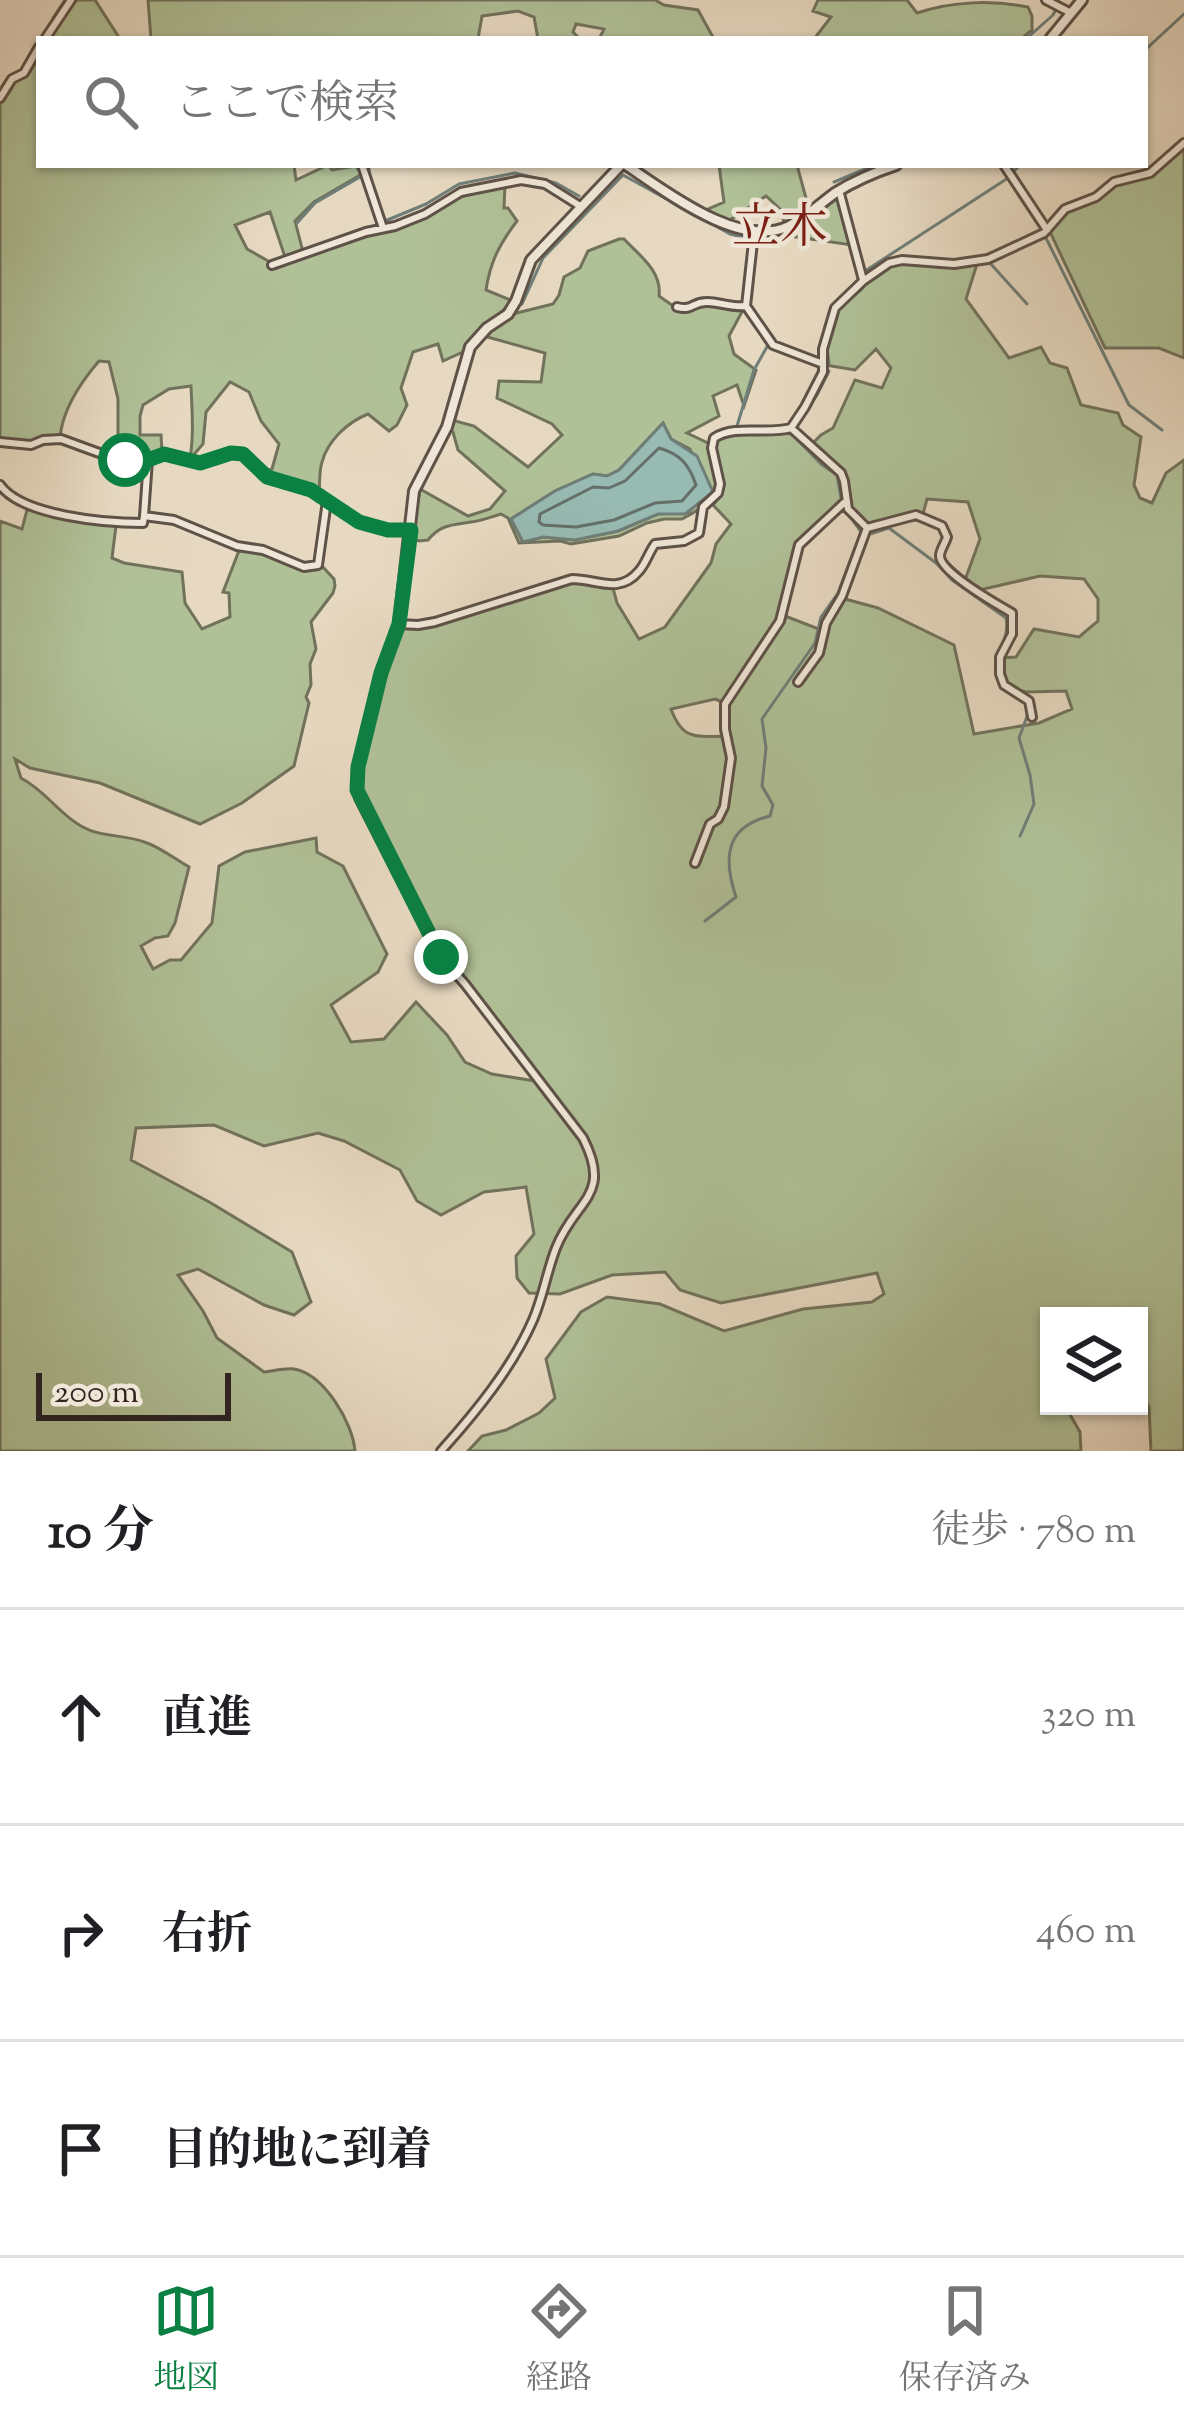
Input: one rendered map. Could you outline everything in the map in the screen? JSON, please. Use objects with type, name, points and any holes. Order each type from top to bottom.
[{"type":"street","points":[[47,36],[71,0]]},
{"type":"street","points":[[1046,0],[1071,13]]},
{"type":"street","points":[[1052,36],[1082,0]]},
{"type":"street","points":[[0,98],[36,52]]},
{"type":"street","points":[[399,624],[435,622],[572,579],[621,584],[639,572],[656,544],[684,542],[699,533],[703,507],[718,494],[712,448],[717,435],[791,428],[823,372],[823,349],[835,308],[889,262],[954,264],[988,259],[1047,230],[1065,209],[1096,197],[1114,182],[1150,173],[1184,143]]},
{"type":"street","points":[[363,168],[383,228]]},
{"type":"street","points":[[441,1451],[473,1416],[530,1327],[556,1247],[591,1194],[595,1167],[583,1138],[441,957],[359,798],[358,767],[381,673],[399,624],[414,491],[447,428],[470,347],[508,314],[531,260],[621,168]]},
{"type":"street","points":[[629,168],[721,222],[754,233],[791,225],[839,190],[889,168]]},
{"type":"street","points":[[1006,168],[1047,230]]},
{"type":"street","points":[[272,265],[395,226],[461,192],[521,180],[545,184],[580,206]]},
{"type":"street","points":[[839,190],[861,284]]},
{"type":"street","points":[[754,233],[746,306],[773,345],[823,364]]},
{"type":"street","points":[[677,307],[687,309],[705,302],[746,306]]},
{"type":"street","points":[[791,428],[841,473],[848,508],[867,529]]},
{"type":"street","points":[[0,442],[31,445],[61,439],[125,460],[164,454],[200,463],[243,454],[267,477],[311,490],[363,523],[411,530]]},
{"type":"street","points":[[0,485],[7,495],[58,513],[143,524],[148,460]]},
{"type":"street","points":[[144,516],[174,520],[237,546],[314,567],[327,501]]},
{"type":"street","points":[[695,863],[710,824],[724,807],[730,758],[725,704],[780,621],[799,545],[846,501]]},
{"type":"street","points":[[867,529],[916,515],[942,526],[947,537],[942,563],[1012,613],[1012,634],[1000,656],[1000,674],[1004,685],[1029,701],[1032,717]]},
{"type":"street","points":[[798,682],[819,653],[826,623],[842,596],[867,529]]},
{"type":"green space","points":[[73,0],[95,0],[118,36],[49,36]]},
{"type":"green space","points":[[148,0],[655,0],[698,10],[712,36],[600,36],[604,29],[576,24],[573,32],[577,36],[537,36],[534,17],[518,11],[482,16],[479,36],[151,36]]},
{"type":"green space","points":[[818,0],[907,0],[917,13],[958,4],[1015,5],[1028,7],[1032,30],[1025,36],[816,36],[831,17],[813,11]]},
{"type":"green space","points":[[36,56],[36,168],[294,168],[296,180],[322,168],[358,168],[362,174],[314,202],[295,221],[303,252],[285,257],[270,212],[235,225],[247,249],[272,266],[396,228],[464,194],[505,185],[504,208],[517,221],[497,253],[486,290],[513,301],[465,351],[443,361],[438,344],[413,352],[401,388],[407,405],[397,425],[389,431],[368,414],[346,427],[325,454],[319,492],[263,472],[272,469],[279,444],[261,421],[249,392],[230,382],[206,412],[203,444],[190,459],[191,386],[169,389],[143,405],[140,435],[161,435],[162,452],[123,457],[109,362],[99,361],[79,387],[60,437],[24,443],[0,440],[0,102],[13,81],[26,74]]},
{"type":"green space","points":[[1184,146],[1184,358],[1159,348],[1105,348],[1050,227],[1067,210],[1086,204],[1119,181],[1151,175]]},
{"type":"green space","points":[[719,168],[798,168],[809,209],[785,225],[780,209],[766,196],[727,222],[706,210],[724,202]]},
{"type":"green space","points":[[837,195],[852,245],[775,234],[798,223]]},
{"type":"green space","points":[[624,239],[653,271],[659,296],[679,310],[703,304],[744,308],[729,336],[734,354],[756,370],[744,406],[737,385],[713,396],[719,416],[687,433],[710,444],[717,490],[710,501],[682,519],[664,519],[619,536],[571,544],[519,543],[508,518],[501,514],[448,526],[428,540],[412,538],[420,489],[468,516],[490,509],[505,491],[458,450],[449,431],[452,420],[474,426],[528,467],[562,435],[552,424],[497,398],[499,381],[541,382],[545,353],[484,336],[513,314],[553,304],[564,277],[580,268],[588,251]],"holes":[[[663,423],[671,439],[690,449],[708,496],[689,512],[658,514],[618,531],[575,540],[543,537],[523,542],[511,519],[555,491],[593,474],[607,476],[619,470]]]},
{"type":"green space","points":[[912,261],[977,264],[966,299],[1009,358],[1041,347],[1050,363],[1067,368],[1081,405],[1118,413],[1123,425],[1141,437],[1134,485],[1140,498],[1152,503],[1166,473],[1184,460],[1184,1451],[1151,1451],[1148,1307],[1040,1307],[1040,1415],[1070,1415],[1080,1432],[1081,1451],[468,1451],[482,1436],[539,1413],[555,1398],[546,1359],[581,1312],[607,1297],[660,1304],[724,1331],[803,1309],[872,1302],[884,1294],[877,1273],[721,1303],[680,1290],[665,1272],[612,1275],[560,1294],[529,1293],[517,1278],[516,1256],[534,1234],[526,1187],[484,1192],[441,1215],[417,1201],[400,1170],[344,1141],[318,1133],[264,1146],[214,1125],[136,1128],[131,1160],[292,1252],[311,1302],[294,1315],[264,1305],[198,1269],[178,1275],[217,1338],[264,1372],[294,1369],[316,1380],[343,1414],[355,1451],[0,1451],[0,521],[22,529],[28,506],[116,526],[112,558],[182,572],[185,603],[202,629],[230,617],[229,593],[223,592],[240,548],[298,566],[322,566],[334,579],[333,593],[311,622],[316,649],[294,766],[242,803],[200,824],[100,783],[30,768],[15,759],[21,778],[81,826],[147,843],[189,867],[168,936],[141,946],[153,969],[181,960],[212,923],[219,866],[245,852],[316,838],[317,852],[343,866],[387,954],[378,972],[331,1005],[351,1042],[384,1039],[416,1002],[465,1062],[492,1074],[541,1082],[442,954],[359,790],[383,670],[400,627],[423,627],[573,581],[613,588],[639,639],[665,627],[711,563],[716,544],[731,524],[713,505],[721,481],[716,437],[729,432],[793,430],[839,473],[843,501],[800,540],[787,585],[785,616],[821,630],[825,616],[845,599],[878,608],[954,645],[974,734],[1039,723],[1072,709],[1066,691],[1009,688],[1002,678],[1001,658],[1016,657],[1034,629],[1079,637],[1098,621],[1098,599],[1084,579],[1040,576],[980,590],[965,580],[980,539],[968,502],[927,499],[923,514],[868,526],[847,505],[842,472],[811,445],[833,428],[855,380],[882,388],[891,368],[876,349],[855,370],[825,365],[825,348],[839,304],[886,267]],"holes":[[[715,699],[727,704],[732,763],[724,736],[690,734],[671,709]]]},
{"type":"water","points":[[663,423],[671,439],[697,456],[713,492],[685,514],[658,514],[618,531],[575,540],[543,537],[523,542],[511,519],[555,491],[593,474],[607,476],[619,470]]},
{"type":"waterway","points":[[53,18],[65,0]]},
{"type":"waterway","points":[[1029,36],[1056,9]]},
{"type":"waterway","points":[[1148,47],[1184,14]]},
{"type":"waterway","points":[[834,182],[868,168]]},
{"type":"waterway","points":[[1013,172],[1017,168]]},
{"type":"waterway","points":[[385,221],[459,184],[515,173],[556,183],[579,196]]},
{"type":"waterway","points":[[522,304],[543,258],[623,175],[730,234],[750,239]]},
{"type":"waterway","points":[[297,223],[315,203],[360,177]]},
{"type":"waterway","points":[[865,271],[1008,178]]},
{"type":"waterway","points":[[1010,182],[1041,229]]},
{"type":"waterway","points":[[756,243],[756,239],[788,233],[839,197]]},
{"type":"waterway","points":[[843,218],[862,289],[847,301]]},
{"type":"waterway","points":[[1027,304],[990,263],[1045,236],[1129,405],[1162,430]]},
{"type":"waterway","points":[[934,265],[981,264]]},
{"type":"waterway","points":[[750,305],[772,337]]},
{"type":"waterway","points":[[829,363],[830,335]]},
{"type":"waterway","points":[[737,426],[754,370],[768,345]]},
{"type":"waterway","points":[[797,425],[829,371]]},
{"type":"waterway","points":[[729,435],[791,433],[837,475],[841,498]]},
{"type":"waterway","points":[[705,921],[736,897],[729,857],[736,836],[770,816],[773,805],[762,786],[766,748],[762,719],[815,643],[821,617],[838,593],[861,532],[844,508]]},
{"type":"waterway","points":[[870,534],[889,528],[1006,618],[997,668],[1002,689],[1013,694]]},
{"type":"waterway","points":[[1020,836],[1034,804],[1019,738],[1028,714]]},
{"type":"district","name":"立木","points":[[780,225]]},
{"type":"route","points":[[125,460],[171,454],[200,463],[243,454],[267,477],[311,490],[359,522],[411,530],[399,624],[381,673],[358,767],[357,790],[441,957]]}]
